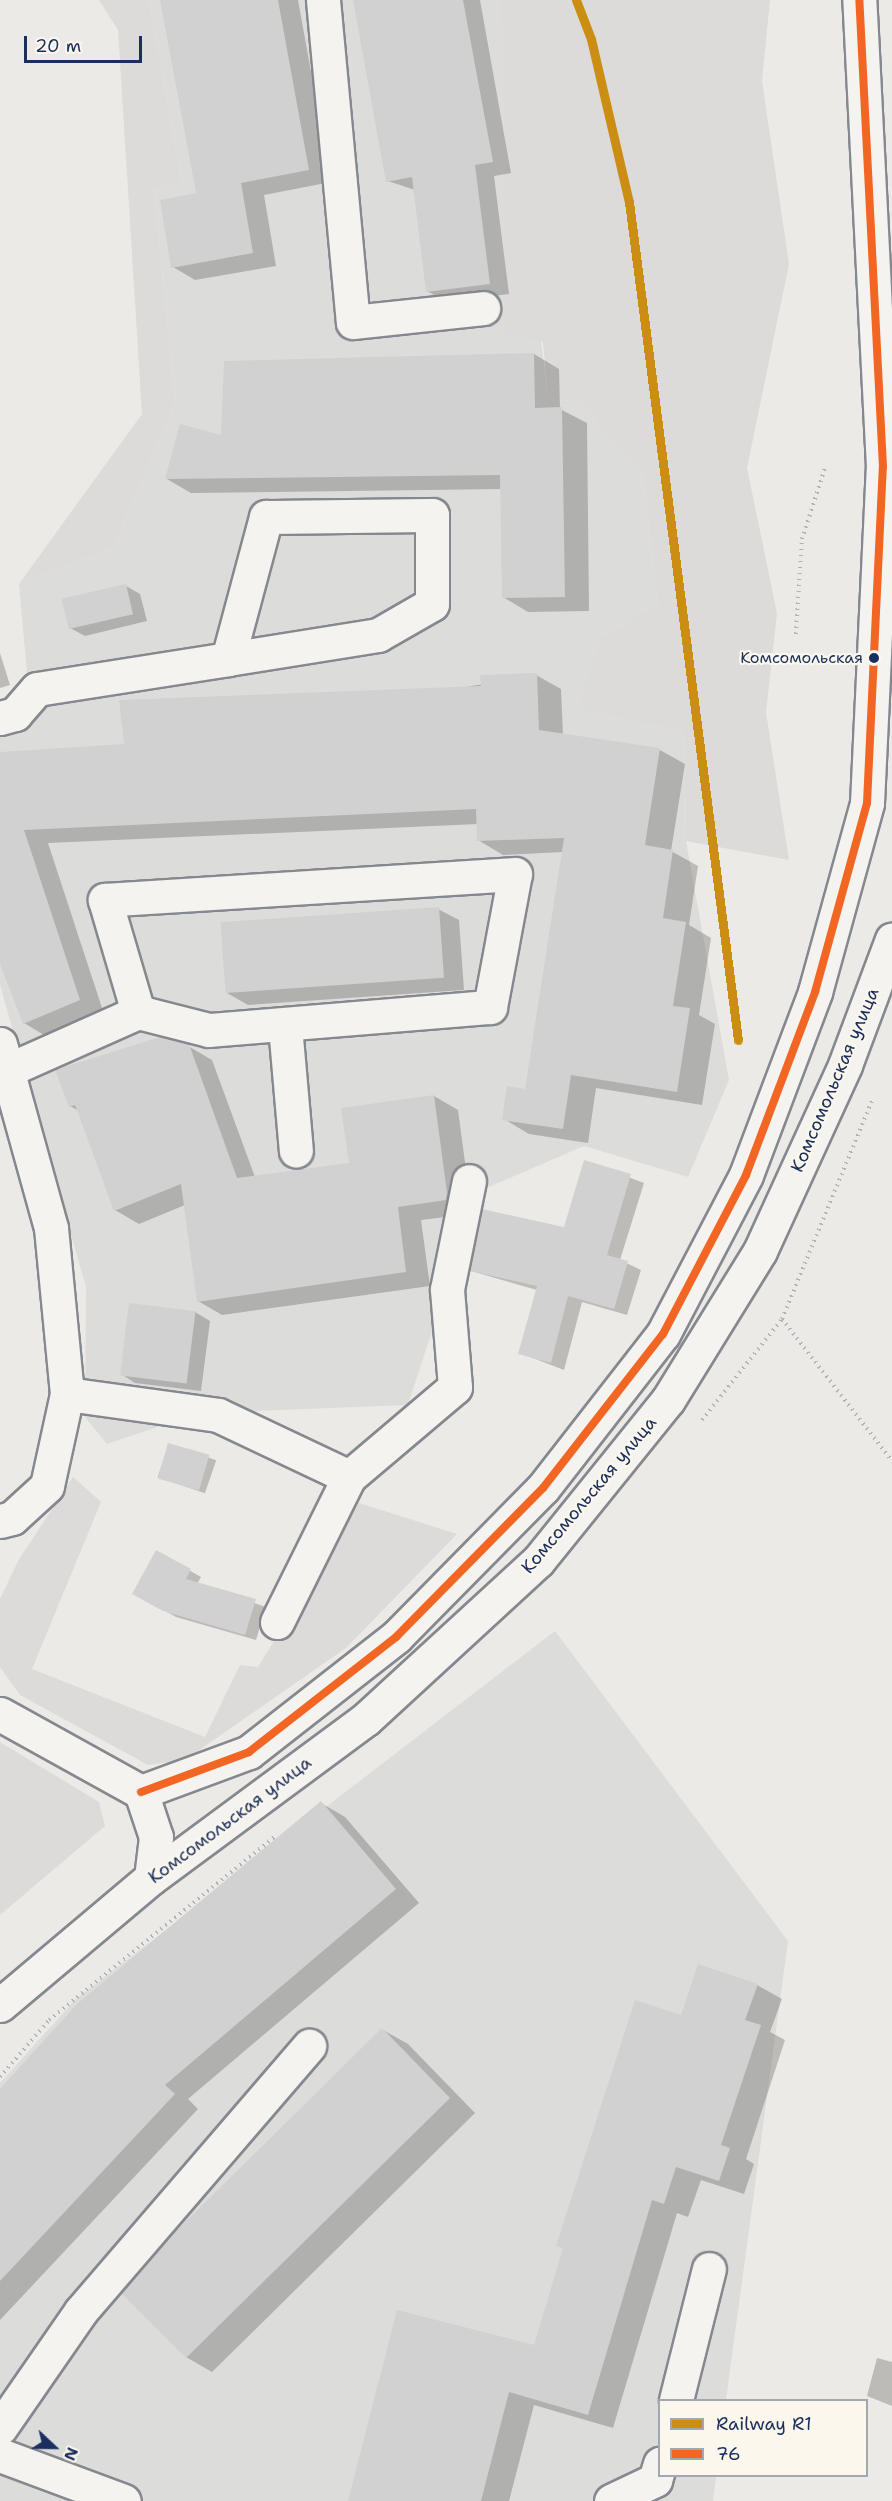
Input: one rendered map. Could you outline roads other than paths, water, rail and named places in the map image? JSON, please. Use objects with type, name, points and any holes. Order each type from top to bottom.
[{"type":"main road","points":[[323,0],[353,322],[483,308]]},
{"type":"main road","points":[[141,1792],[249,1752],[396,1637],[543,1488],[663,1334],[746,1175],[815,992],[867,803],[883,467],[879,120],[863,45],[859,0]]},
{"type":"main road","points":[[0,718],[15,714],[38,689],[228,659],[378,635],[432,604],[432,515],[266,517],[228,659]]},
{"type":"main road","points":[[0,1521],[12,1518],[47,1486],[67,1394],[51,1228],[4,1057],[138,1012],[209,1030],[285,1026],[490,1006],[515,874],[105,900],[138,1012]]},
{"type":"main road","name":"Комсомольская улица","points":[[0,2005],[151,1878],[366,1719],[538,1561],[668,1400],[760,1251],[845,1065],[892,939]]},
{"type":"main road","points":[[285,1026],[296,1151]]},
{"type":"main road","points":[[277,1622],[350,1477],[455,1387],[447,1289],[469,1181]]},
{"type":"main road","points":[[67,1394],[218,1414],[350,1477]]},
{"type":"main road","points":[[2,1718],[141,1792],[156,1837],[151,1878]]},
{"type":"main road","points":[[0,2428],[81,2311],[309,2046]]},
{"type":"main road","points":[[676,2399],[709,2269]]},
{"type":"main road","points":[[0,2455],[124,2501]]},
{"type":"main road","points":[[611,2501],[656,2480],[658,2472]]},
{"type":"rail line","name":"R1","points":[[576,0],[591,39],[629,202],[738,1040]]},
{"type":"place","name":"Комсомольская","points":[[874,658]]}]
